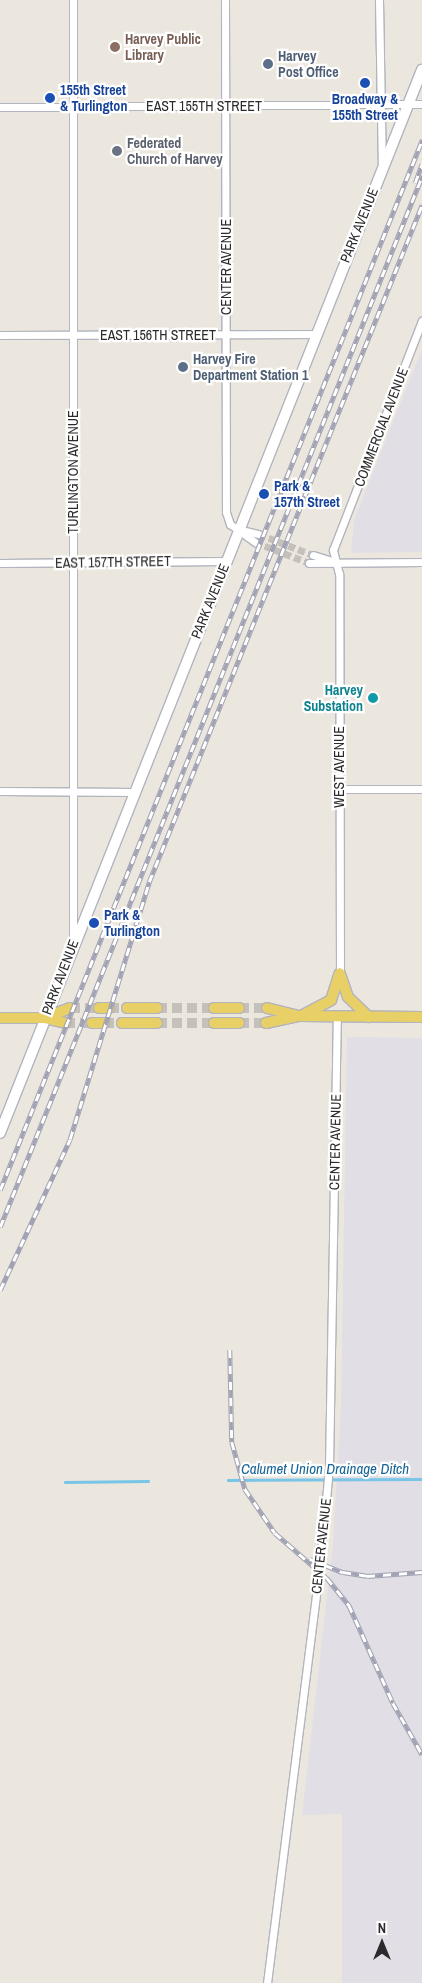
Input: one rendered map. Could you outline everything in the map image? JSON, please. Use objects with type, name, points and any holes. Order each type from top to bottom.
[{"type":"main road","points":[[266,1023],[299,1016],[331,1000],[340,973]]},
{"type":"main road","points":[[340,973],[348,997],[369,1017]]},
{"type":"main road","points":[[44,1018],[70,1008]]},
{"type":"main road","points":[[127,1008],[157,1008]]},
{"type":"main road","points":[[214,1008],[239,1008]]},
{"type":"main road","points":[[267,1008],[299,1016],[422,1017]]},
{"type":"main road","points":[[0,1018],[44,1018],[65,1023]]},
{"type":"main road","points":[[92,1023],[104,1023]]},
{"type":"main road","points":[[122,1023],[157,1023]]},
{"type":"main road","points":[[214,1023],[239,1023]]},
{"type":"street","name":"TURLINGTON AVENUE","points":[[73,0],[73,943]]},
{"type":"street","name":"CENTER AVENUE","points":[[225,0],[226,512],[230,524],[239,530]]},
{"type":"street","points":[[379,0],[382,169]]},
{"type":"street","name":"PARK AVENUE","points":[[0,1133],[73,943],[422,70]]},
{"type":"street","name":"EAST 155TH STREET","points":[[0,107],[422,105]]},
{"type":"street","name":"COMMERCIAL AVENUE","points":[[335,562],[334,550],[422,321]]},
{"type":"street","name":"EAST 156TH STREET","points":[[0,335],[316,334]]},
{"type":"street","points":[[239,530],[259,534]]},
{"type":"street","points":[[239,530],[255,542]]},
{"type":"street","points":[[313,555],[335,562]]},
{"type":"street","name":"EAST 157TH STREET","points":[[0,563],[226,561]]},
{"type":"street","name":"WEST AVENUE","points":[[335,562],[339,574],[340,973]]},
{"type":"street","points":[[309,563],[422,562]]},
{"type":"street","points":[[339,789],[422,789]]},
{"type":"street","points":[[0,791],[134,792]]},
{"type":"street","name":"CENTER AVENUE","points":[[267,1983],[329,1467],[337,1017]]},
{"type":"shaded area","points":[[422,349],[422,552],[351,553],[354,520]]},
{"type":"shaded area","points":[[347,1037],[422,1038],[422,1983],[342,1983],[342,1814],[302,1815],[333,1543],[341,1406]]},
{"type":"waterway","name":"Calumet Union Drainage Ditch","points":[[228,1480],[422,1479]]},
{"type":"waterway","name":"Calumet Union Drainage Ditch","points":[[65,1482],[148,1481]]},
{"type":"tunnel","points":[[259,534],[313,555]]},
{"type":"tunnel","points":[[255,542],[309,563]]},
{"type":"tunnel","points":[[70,1008],[99,1008]]},
{"type":"tunnel","points":[[109,1008],[127,1008]]},
{"type":"tunnel","points":[[157,1008],[214,1008]]},
{"type":"tunnel","points":[[239,1008],[267,1008]]},
{"type":"tunnel","points":[[65,1023],[92,1023]]},
{"type":"tunnel","points":[[104,1023],[122,1023]]},
{"type":"tunnel","points":[[157,1023],[214,1023]]},
{"type":"tunnel","points":[[239,1023],[266,1023]]},
{"type":"railway","points":[[0,1190],[422,140]]},
{"type":"railway","points":[[415,183],[422,164]]},
{"type":"railway","points":[[0,1227],[422,176]]},
{"type":"railway","points":[[0,1290],[70,1139],[149,882],[422,205]]},
{"type":"railway","points":[[230,1350],[232,1442],[245,1489],[275,1533],[327,1578],[349,1605],[393,1703],[422,1754]]},
{"type":"railway","points":[[310,1559],[343,1572],[367,1576],[422,1572]]},
{"type":"place","name":"Harvey Public Library","points":[[115,47]]},
{"type":"place","name":"Harvey Post Office","points":[[268,64]]},
{"type":"place","name":"Broadway & 155th Street","points":[[365,83]]},
{"type":"place","name":"155th Street & Turlington","points":[[50,98]]},
{"type":"place","name":"Federated Church of Harvey","points":[[117,151]]},
{"type":"place","name":"Harvey Fire Department Station 1","points":[[183,367]]},
{"type":"place","name":"Park & 157th Street","points":[[264,494]]},
{"type":"place","name":"Harvey Substation","points":[[373,698]]},
{"type":"place","name":"Park & Turlington","points":[[94,923]]}]
